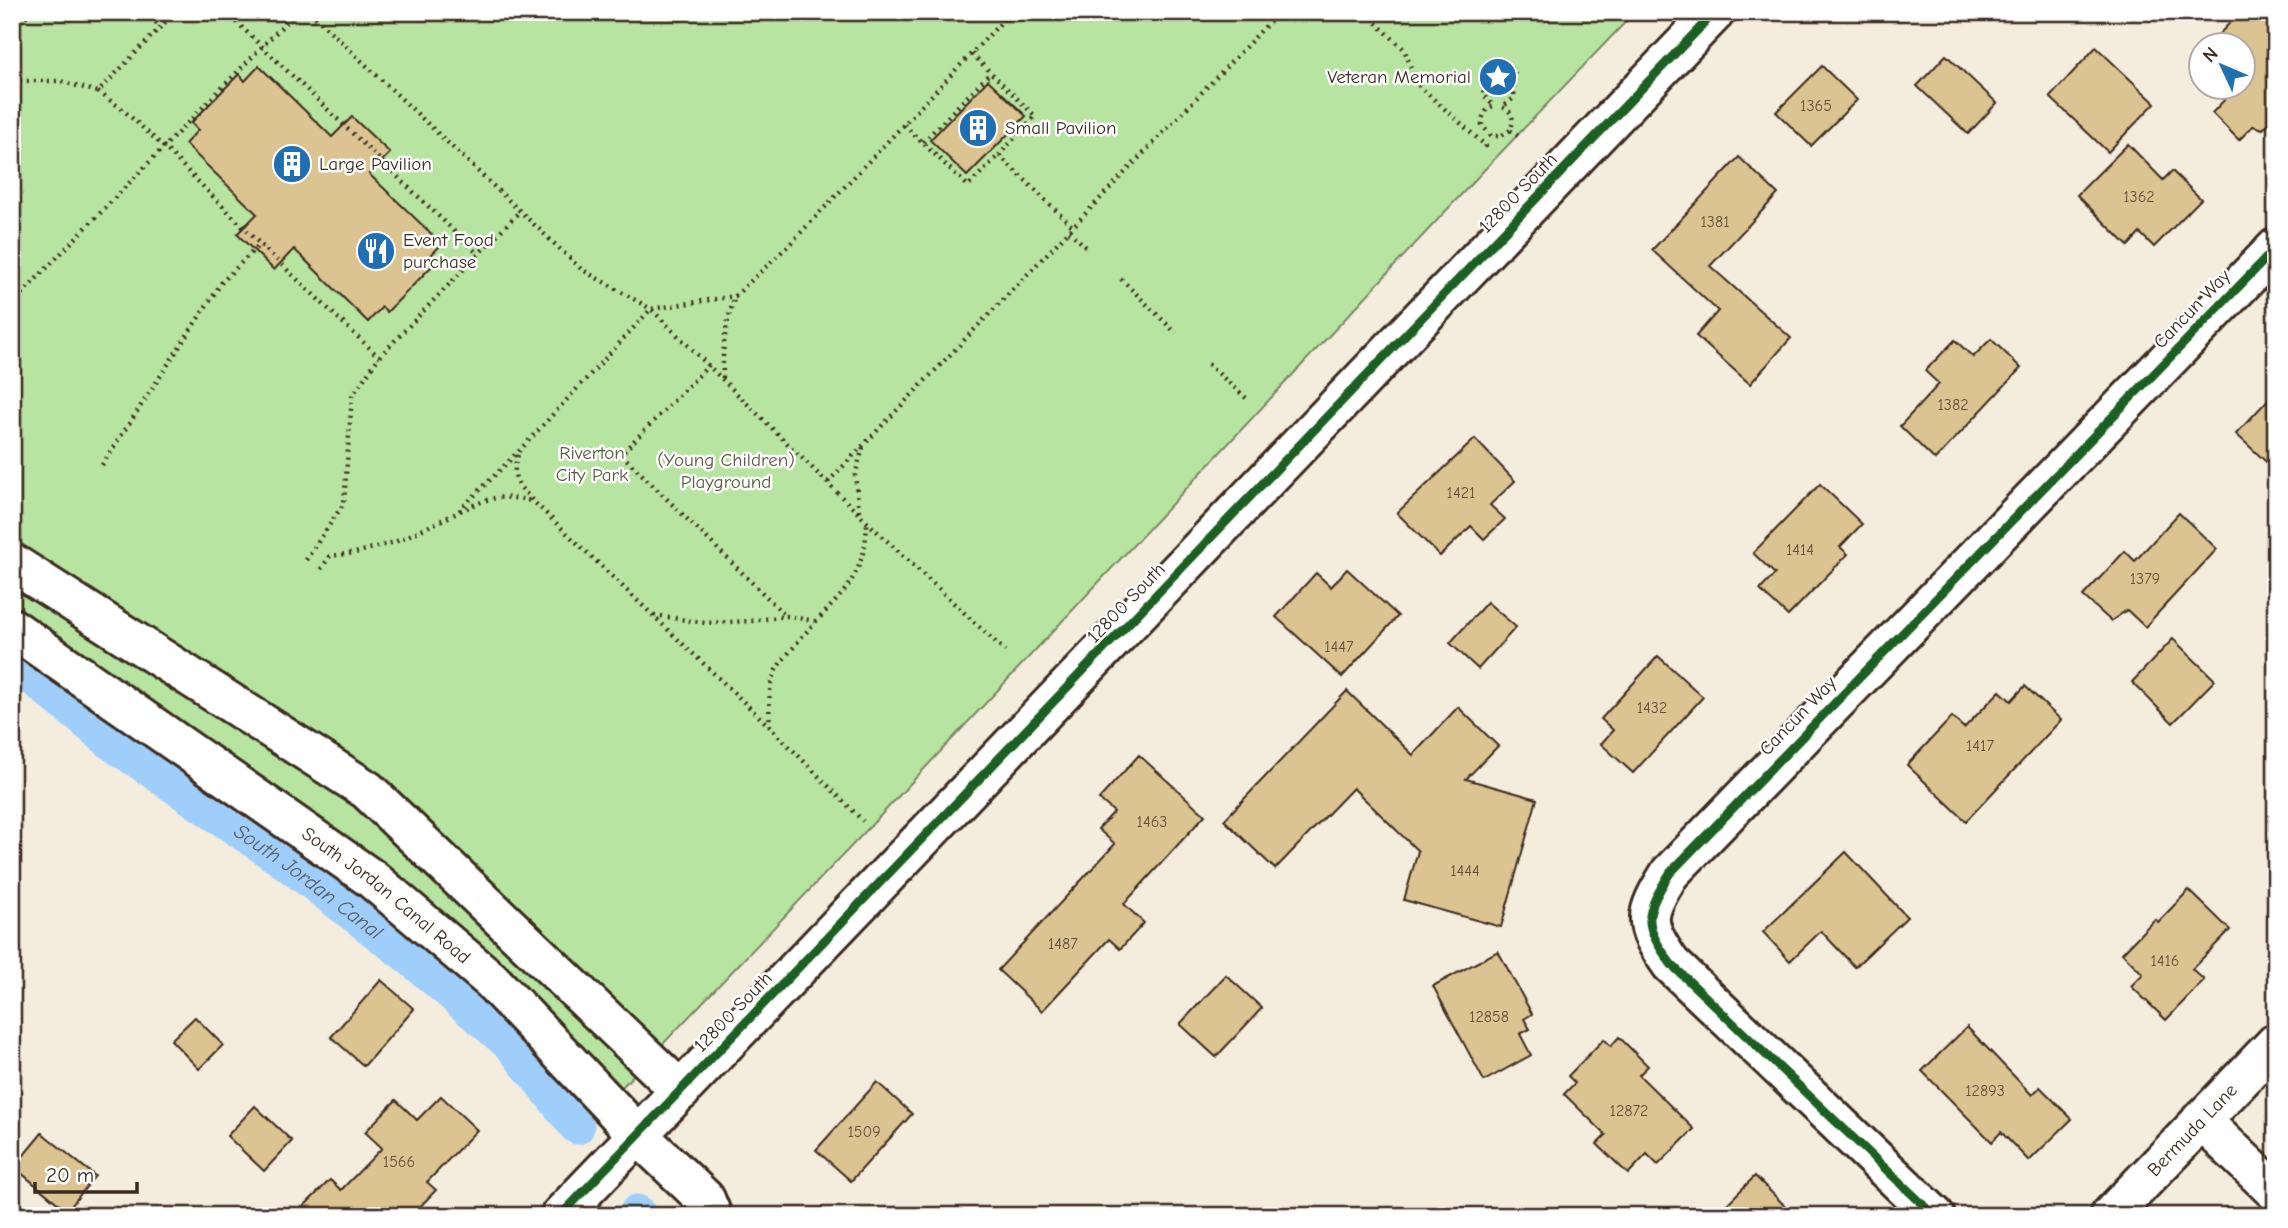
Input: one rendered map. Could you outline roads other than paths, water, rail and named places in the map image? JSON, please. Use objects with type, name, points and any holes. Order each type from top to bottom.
[{"type":"street","name":"12800 South","points":[[560,1216],[1715,12]]},
{"type":"street","name":"Cancun Way","points":[[1935,1216],[1671,964],[1656,943],[1648,919],[1652,907],[1670,873],[2276,248]]},
{"type":"street","points":[[12,563],[367,790],[681,1091]]},
{"type":"street","name":"South Jordan Canal Road","points":[[12,628],[372,879],[491,981],[638,1135],[705,1199],[712,1216]]},
{"type":"street","name":"Bermuda Lane","points":[[2110,1216],[2276,1043]]},
{"type":"street","points":[[2202,1121],[2276,1192]]},
{"type":"waterway","name":"South Jordan Canal","points":[[12,664],[23,670],[113,744],[288,864],[409,957],[512,1046],[577,1127]]},
{"type":"waterway","name":"South Jordan Canal","points":[[637,1212],[640,1216]]},
{"type":"place","name":"Veteran Memorial","points":[[1498,77]]},
{"type":"place","name":"Small Pavilion","points":[[978,128]]},
{"type":"place","name":"Large Pavilion","points":[[292,164]]},
{"type":"place","name":"Event Food purchase","points":[[376,251]]},
{"type":"park label","name":"Riverton City Park","points":[[592,464]]},
{"type":"park label","name":"(Young Children) Playground","points":[[726,471]]}]
